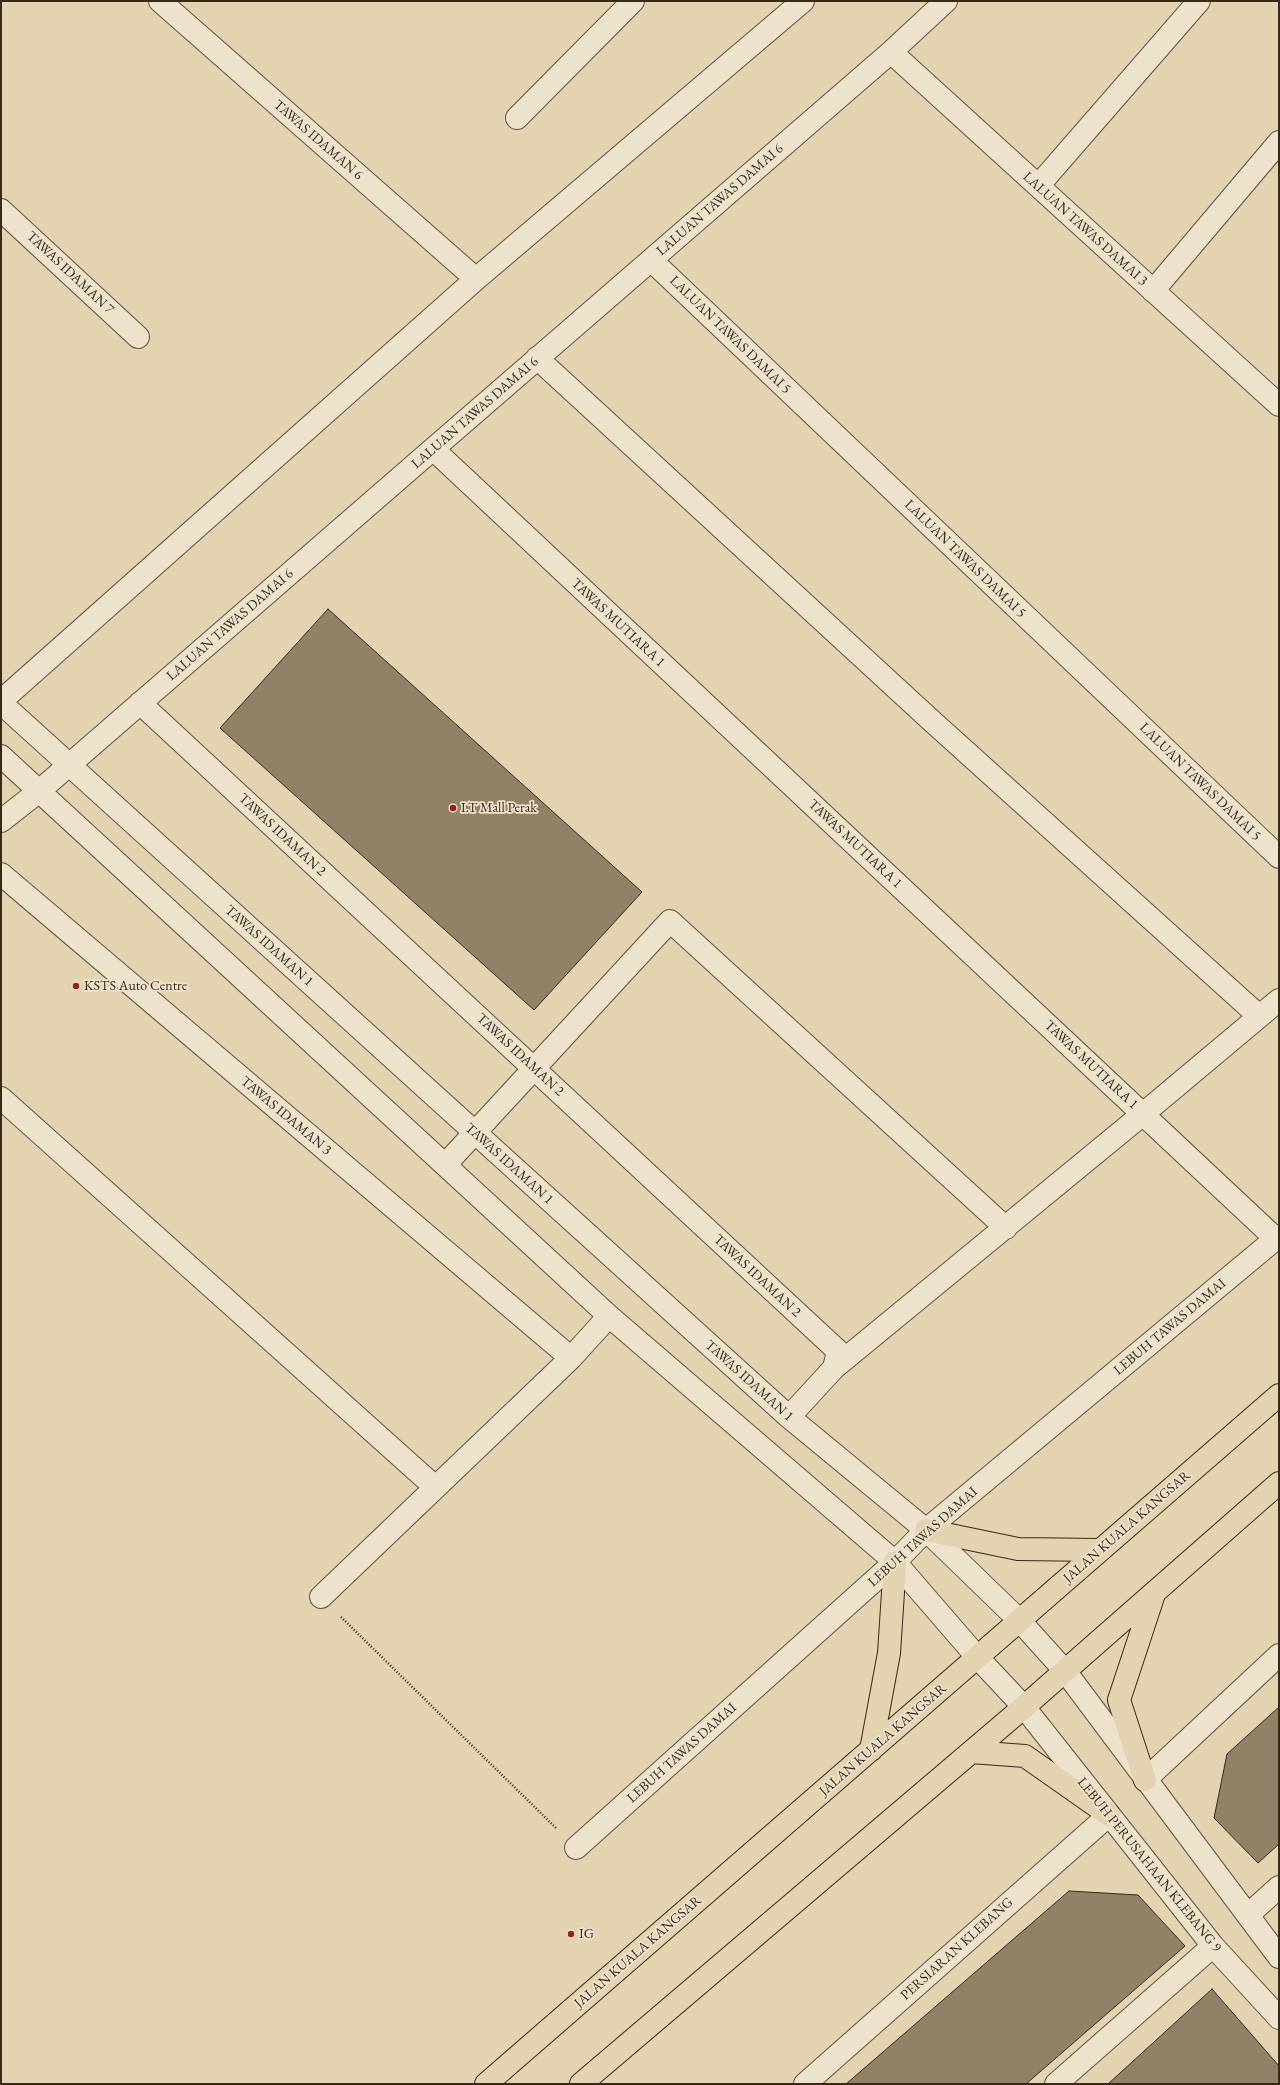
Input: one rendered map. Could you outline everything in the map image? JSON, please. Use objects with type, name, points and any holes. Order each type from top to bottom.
[{"type":"highway","name":"JALAN KUALA KANGSAR","points":[[486,2084],[1279,1395]]},
{"type":"highway","points":[[581,2084],[1024,1707],[1279,1482]]},
{"type":"highway","points":[[926,1530],[1018,1549],[1100,1550]]},
{"type":"highway","points":[[871,1750],[889,1654],[895,1562]]},
{"type":"highway","points":[[1145,1780],[1119,1700],[1154,1593]]},
{"type":"highway","points":[[971,1752],[1025,1756],[1108,1815]]},
{"type":"street","name":"TAWAS IDAMAN 6","points":[[160,1],[476,278]]},
{"type":"street","points":[[516,118],[633,1]]},
{"type":"street","name":"LALUAN TAWAS DAMAI 6","points":[[1,821],[38,792],[891,52],[946,1]]},
{"type":"street","points":[[1038,186],[1199,1]]},
{"type":"street","points":[[1,702],[476,278],[793,4]]},
{"type":"street","name":"LALUAN TAWAS DAMAI 3","points":[[891,52],[1279,405]]},
{"type":"street","points":[[1153,291],[1279,142]]},
{"type":"street","name":"TAWAS IDAMAN 7","points":[[1,210],[138,337]]},
{"type":"street","name":"LALUAN TAWAS DAMAI 5","points":[[651,260],[1279,857]]},
{"type":"street","points":[[537,358],[940,728],[1259,1016]]},
{"type":"street","name":"TAWAS MUTIARA 1","points":[[433,449],[1144,1114],[1278,1237]]},
{"type":"street","name":"TAWAS IDAMAN 1","points":[[1,702],[68,765],[789,1417],[926,1530],[1020,1621],[1065,1671]]},
{"type":"street","name":"TAWAS IDAMAN 2","points":[[140,703],[838,1351],[834,1368]]},
{"type":"street","points":[[1,756],[38,792],[609,1316],[895,1562],[978,1658]]},
{"type":"street","name":"TAWAS IDAMAN 3","points":[[1,874],[571,1358]]},
{"type":"street","points":[[445,1165],[670,922],[1006,1228]]},
{"type":"street","points":[[789,1417],[834,1368],[1144,1114],[1279,1000]]},
{"type":"street","points":[[1,1098],[435,1487]]},
{"type":"street","name":"LEBUH TAWAS DAMAI","points":[[576,1848],[895,1562],[926,1530],[1278,1237]]},
{"type":"street","points":[[321,1597],[571,1358],[609,1316]]},
{"type":"street","points":[[1145,1780],[1279,1655]]},
{"type":"street","name":"LEBUH PERUSAHAAN KLEBANG 9","points":[[978,1658],[1024,1707],[1213,1946],[1279,2018]]},
{"type":"street","points":[[1065,1671],[1145,1780],[1279,1957]]},
{"type":"street","name":"PERSIARAN KLEBANG","points":[[805,2084],[1108,1815]]},
{"type":"street","points":[[1248,1915],[1279,1886]]},
{"type":"street","points":[[1056,2084],[1213,1946]]},
{"type":"path","points":[[321,1597],[576,1848]]},
{"type":"building","points":[[328,609],[642,892],[534,1010],[220,728]]},
{"type":"building","points":[[1279,1707],[1279,1844],[1258,1863],[1214,1818],[1227,1754]]},
{"type":"building","points":[[1069,1891],[1138,1895],[1185,1946],[1026,2084],[846,2084]]},
{"type":"building","points":[[1212,1989],[1279,2066],[1279,2084],[1108,2084]]},
{"type":"place","name":"I.T Mall Perak","points":[[453,808]]},
{"type":"place","name":"KSTS Auto Centre","points":[[76,986]]},
{"type":"place","name":"IG","points":[[571,1934]]}]
